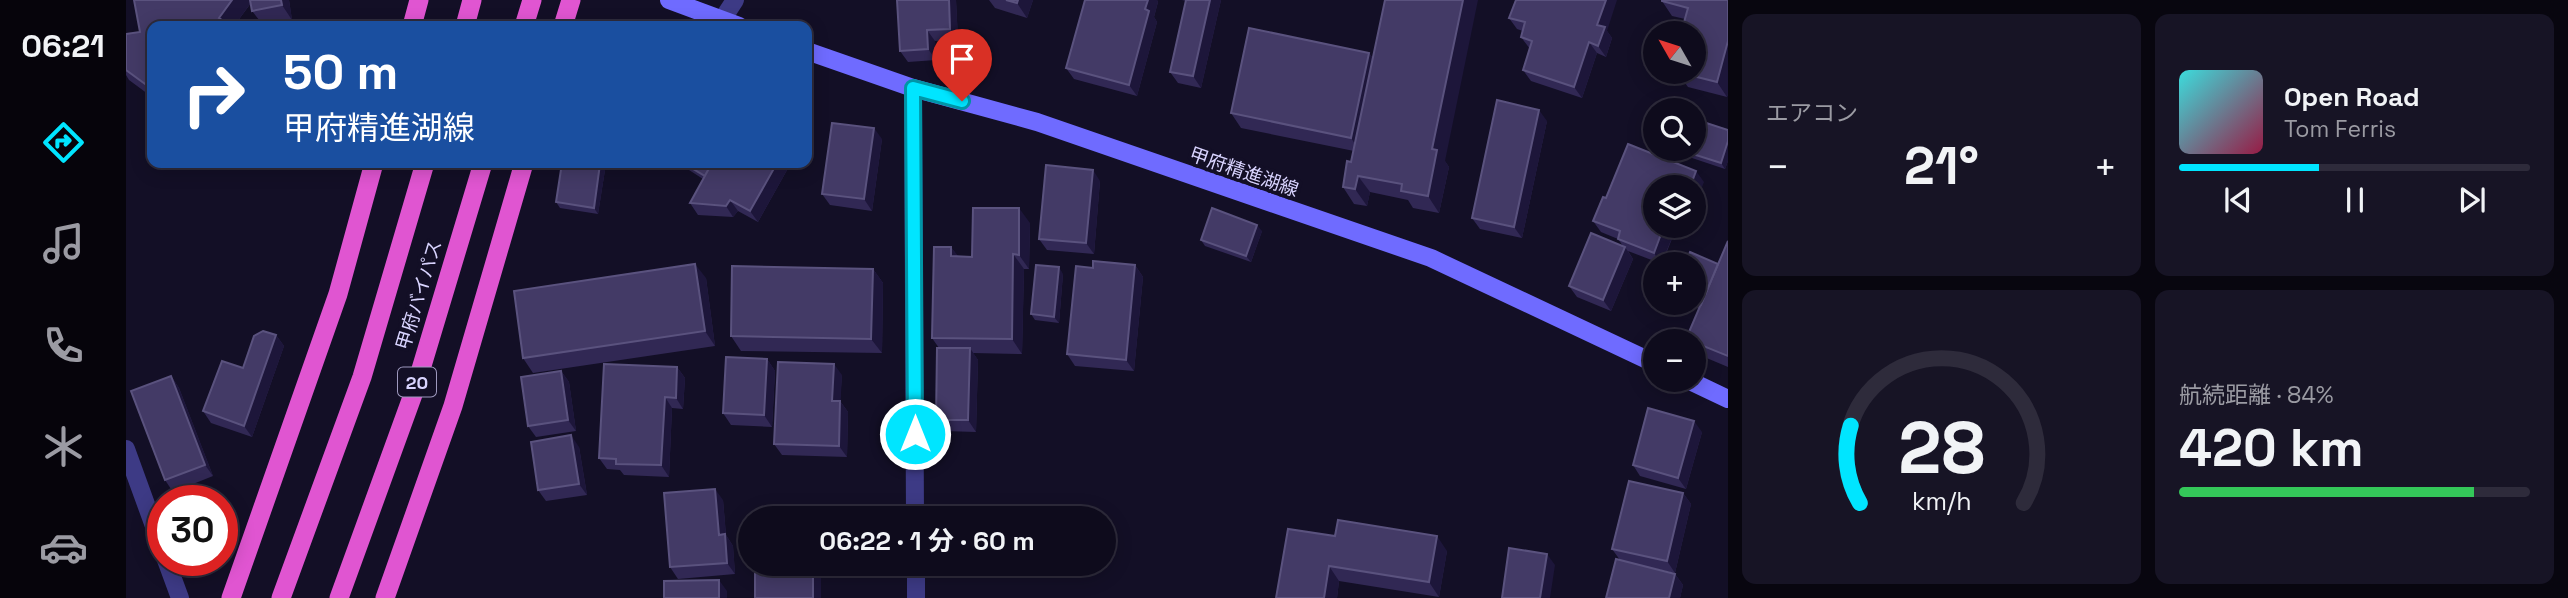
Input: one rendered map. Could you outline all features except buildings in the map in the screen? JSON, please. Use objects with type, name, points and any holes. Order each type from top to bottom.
[{"type":"highway","points":[[413,21],[419,0]]},
{"type":"highway","points":[[466,21],[472,0]]},
{"type":"highway","points":[[526,21],[532,0]]},
{"type":"highway","points":[[565,21],[571,0]]},
{"type":"highway","points":[[231,598],[338,294],[373,168]]},
{"type":"highway","name":"甲府バイパス","points":[[282,598],[362,377],[424,168]]},
{"type":"highway","name":"甲府バイパス","points":[[340,598],[415,389],[481,168]]},
{"type":"highway","points":[[385,598],[453,406],[523,168]]},
{"type":"main road","points":[[668,0],[725,21]]},
{"type":"main road","name":"甲府精進湖線","points":[[812,53],[913,88],[1037,122],[1431,258],[1643,358]]},
{"type":"main road","points":[[1706,388],[1728,398]]},
{"type":"street","points":[[730,21],[735,0]]},
{"type":"street","points":[[913,88],[915,506]]},
{"type":"street","points":[[126,449],[147,507]]},
{"type":"street","points":[[172,576],[180,598]]},
{"type":"street","points":[[916,576],[916,598]]},
{"type":"route","points":[[915,434],[913,88],[962,101]]}]
